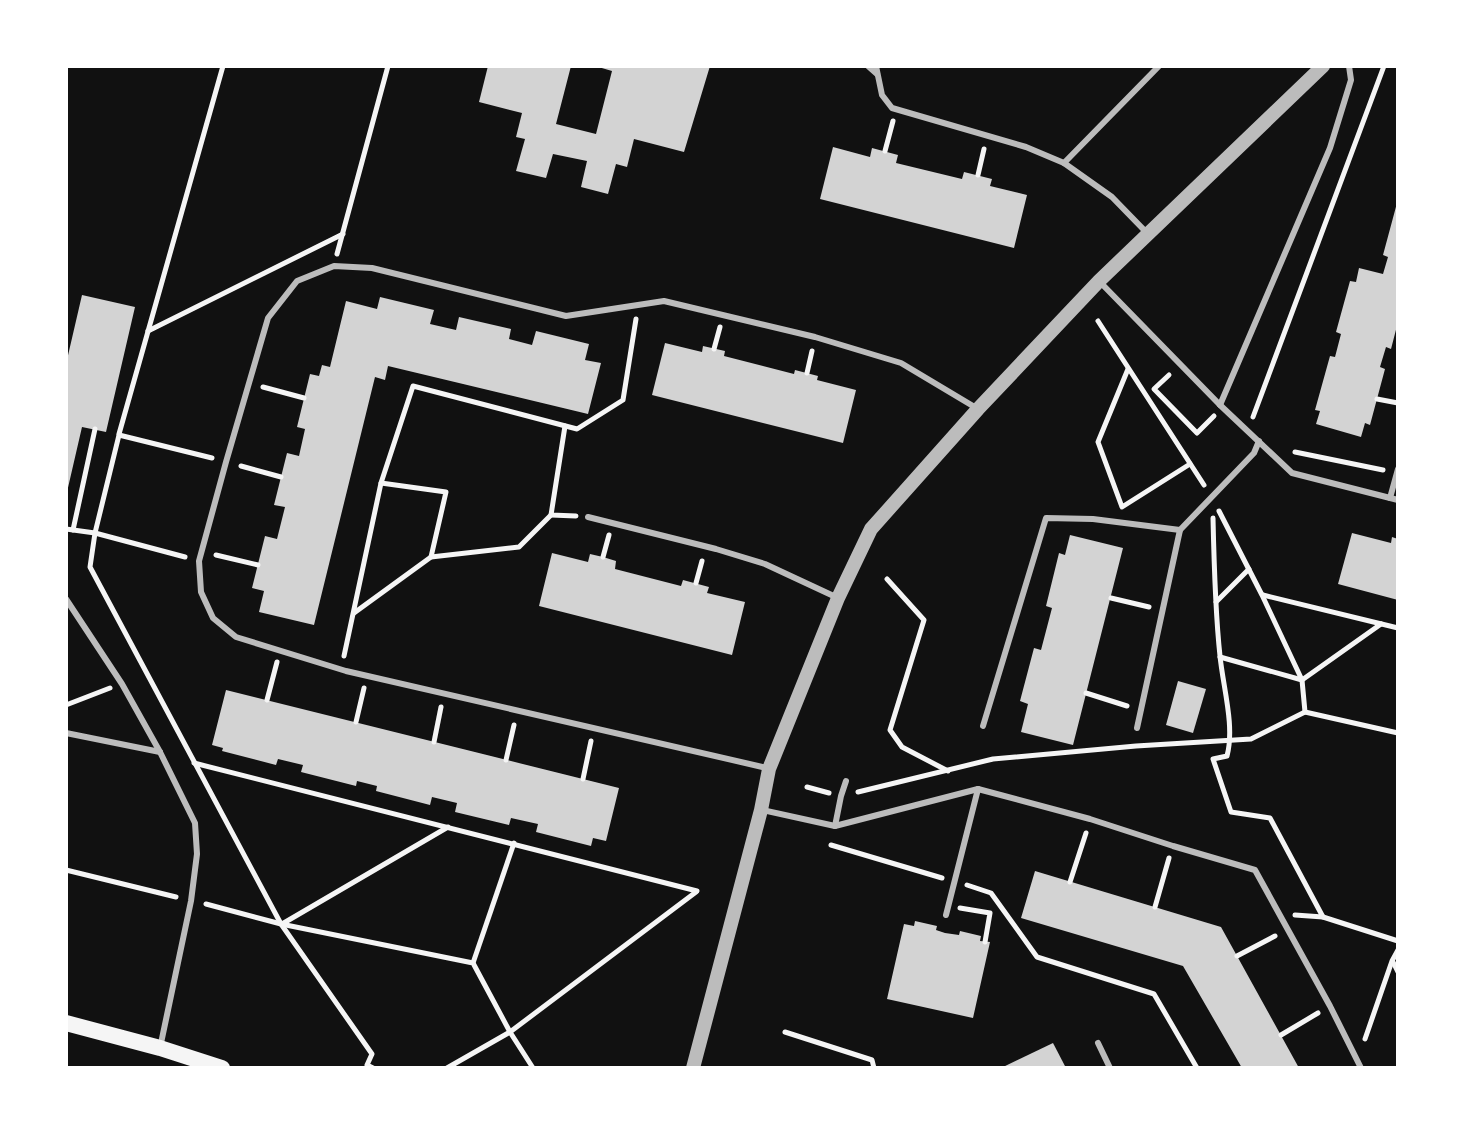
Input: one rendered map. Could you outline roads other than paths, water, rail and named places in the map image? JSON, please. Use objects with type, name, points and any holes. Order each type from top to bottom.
[{"type":"main road","points":[[66,1023],[222,1068]]},
{"type":"street","points":[[693,1068],[769,769],[838,598],[871,529],[978,409],[1099,281],[1323,66]]},
{"type":"lane","points":[[868,66],[877,74]]},
{"type":"lane","points":[[876,66],[882,95],[892,108],[1026,147],[1064,163],[1112,197],[1148,235]]},
{"type":"lane","points":[[1064,163],[1159,66]]},
{"type":"lane","points":[[1220,405],[1330,148],[1351,80],[1349,66]]},
{"type":"lane","points":[[769,769],[341,669],[236,637],[213,618],[201,592],[199,561],[268,318],[297,281],[334,266],[372,268],[566,316],[664,301],[815,337],[901,363],[978,409]]},
{"type":"lane","points":[[1099,281],[1220,405],[1292,473],[1394,499],[1398,471]]},
{"type":"lane","points":[[1137,728],[1180,530],[1254,453],[1259,441]]},
{"type":"lane","points":[[588,517],[765,564],[838,598]]},
{"type":"lane","points":[[983,726],[1046,518],[1093,519],[1180,530]]},
{"type":"lane","points":[[66,599],[122,684],[195,823],[197,854],[191,901],[160,1048]]},
{"type":"lane","points":[[66,733],[160,752]]},
{"type":"lane","points":[[835,826],[846,781]]},
{"type":"lane","points":[[761,810],[835,826],[978,789],[1090,819],[1255,870],[1361,1068]]},
{"type":"lane","points":[[946,915],[978,789]]},
{"type":"lane","points":[[1098,1043],[1110,1068]]}]
